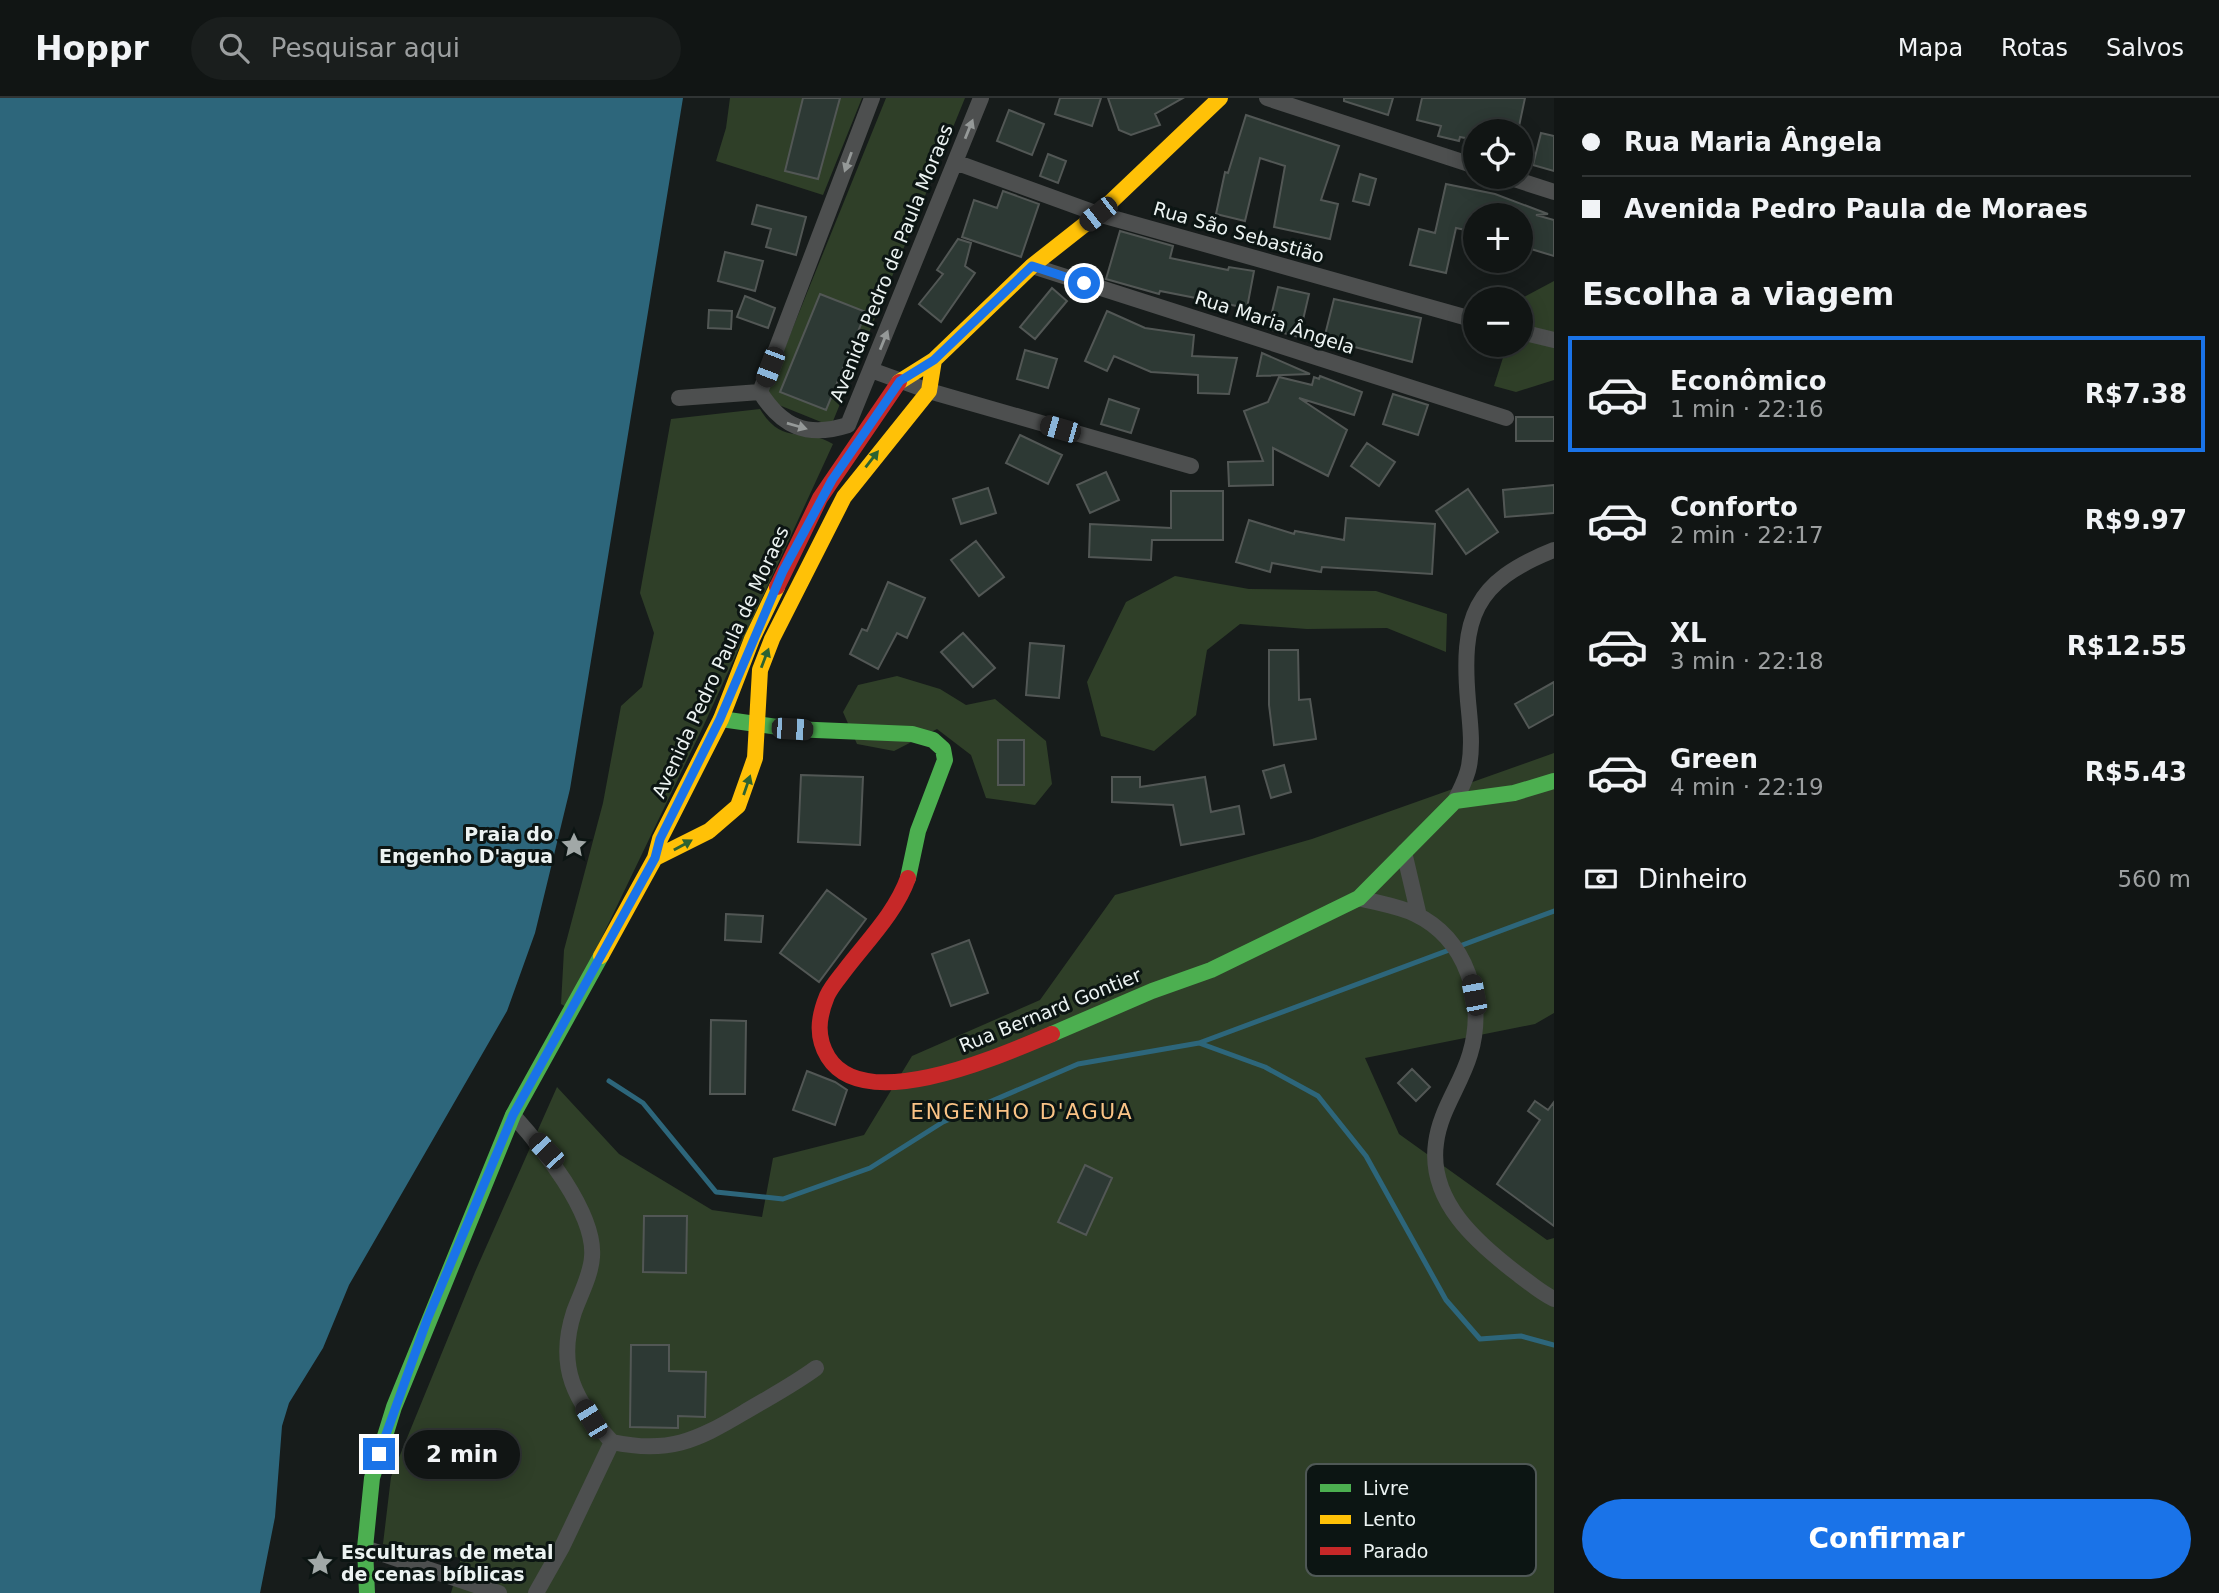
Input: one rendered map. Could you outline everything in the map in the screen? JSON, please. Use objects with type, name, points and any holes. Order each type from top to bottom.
[{"type":"main road","name":"Avenida Pedro Paula de Moraes","points":[[655,858],[694,818],[720,719],[783,571],[820,499],[856,442],[900,381],[934,360],[1032,266],[1098,214],[1220,98]]},
{"type":"main road","name":"Avenida Pedro Paula de Moraes","points":[[367,1593],[365,1548],[372,1478],[394,1407],[513,1115],[655,858],[660,839],[694,818],[738,806],[755,758],[760,670],[791,597],[844,496],[929,391],[934,360]]},
{"type":"main road","name":"Rua Bernard Gontier","points":[[720,719],[755,725],[912,734],[933,740],[943,749],[944,760],[918,831],[908,880],[901,897],[828,993],[820,1016],[819,1041],[831,1061],[854,1078],[878,1083],[942,1074],[986,1062],[1152,991],[1211,970],[1359,898],[1455,801]]},
{"type":"main road","points":[[1455,801],[1514,793],[1554,780]]},
{"type":"street","points":[[679,398],[760,392],[872,98]]},
{"type":"street","name":"Avenida Pedro de Paula Moraes","points":[[760,392],[774,413],[793,426],[822,430],[848,425],[981,98]]},
{"type":"street","points":[[1267,98],[1463,162]]},
{"type":"street","name":"Rua São Sebastião","points":[[955,162],[1098,214],[1463,317]]},
{"type":"street","points":[[1533,185],[1554,192]]},
{"type":"street","name":"Rua Maria Ângela","points":[[1032,266],[1506,418]]},
{"type":"street","points":[[1533,335],[1554,341]]},
{"type":"street","points":[[871,370],[929,391],[1191,466]]},
{"type":"street","points":[[848,425],[856,442]]},
{"type":"street","points":[[1455,801],[1469,768],[1466,644],[1471,616],[1484,595],[1521,563],[1554,550]]},
{"type":"street","points":[[1404,852],[1419,916]]},
{"type":"street","points":[[1359,898],[1419,916],[1441,931],[1455,948],[1469,973],[1478,1016],[1470,1055],[1444,1109],[1435,1144],[1439,1185],[1462,1226],[1495,1256],[1552,1293]]},
{"type":"street","points":[[513,1115],[546,1151],[558,1169],[590,1234],[592,1257],[566,1338],[568,1367],[575,1394],[591,1419],[612,1442],[656,1447],[705,1437],[790,1387],[816,1368]]},
{"type":"street","points":[[536,1593],[562,1547],[612,1442]]},
{"type":"street","points":[[365,1548],[499,1593]]},
{"type":"green space","points":[[730,98],[862,98],[823,195],[716,161],[726,128]]},
{"type":"green space","points":[[886,98],[965,98],[831,426],[764,399]]},
{"type":"green space","points":[[1554,281],[1554,380],[1516,392],[1494,386],[1503,357],[1533,357],[1533,292]]},
{"type":"green space","points":[[760,409],[777,428],[794,434],[813,436],[833,444],[702,729],[568,1008],[561,1004],[564,950],[603,803],[621,706],[642,687],[654,633],[640,593],[671,419]]},
{"type":"green space","points":[[1175,576],[1249,589],[1376,591],[1447,614],[1446,652],[1387,628],[1307,629],[1240,624],[1207,650],[1196,715],[1154,751],[1101,736],[1087,682],[1126,602]]},
{"type":"green space","points":[[897,676],[940,689],[966,705],[995,699],[1046,741],[1052,784],[1035,805],[986,798],[971,755],[937,729],[894,751],[857,744],[843,712],[858,685]]},
{"type":"green space","points":[[1554,753],[1554,1013],[1535,1024],[1365,1058],[1399,1134],[1547,1240],[1554,1238],[1554,1593],[451,1593],[461,1558],[383,1544],[391,1477],[475,1272],[557,1087],[619,1154],[712,1210],[762,1217],[773,1158],[864,1135],[912,1056],[1040,1000],[1115,895],[1312,839]]},
{"type":"water","points":[[0,98],[683,98],[570,789],[535,933],[507,1011],[349,1285],[323,1348],[289,1403],[282,1426],[275,1517],[260,1593],[0,1593]]},
{"type":"building","points":[[803,98],[840,98],[818,179],[785,171]]},
{"type":"building","points":[[1060,98],[1101,98],[1092,126],[1055,114]]},
{"type":"building","points":[[1108,98],[1183,98],[1155,114],[1160,125],[1131,135],[1119,130]]},
{"type":"building","points":[[1344,98],[1393,98],[1388,115],[1344,101]]},
{"type":"building","points":[[1422,98],[1525,98],[1521,119],[1463,119],[1463,138],[1460,137],[1459,141],[1438,136],[1441,126],[1417,120]]},
{"type":"building","points":[[1009,110],[1044,124],[1032,155],[997,141]]},
{"type":"building","points":[[1246,115],[1339,146],[1321,200],[1338,204],[1330,239],[1274,227],[1285,166],[1260,158],[1245,221],[1216,214],[1225,172],[1228,173]]},
{"type":"building","points":[[1541,133],[1554,136],[1554,171],[1533,165]]},
{"type":"building","points":[[1048,154],[1066,161],[1058,183],[1040,176]]},
{"type":"building","points":[[1360,174],[1376,179],[1369,205],[1353,201]]},
{"type":"building","points":[[1446,184],[1495,194],[1519,203],[1463,203],[1463,229],[1456,228],[1446,273],[1410,265],[1419,229],[1435,233]]},
{"type":"building","points":[[1003,191],[1039,204],[1021,257],[962,237],[974,200],[997,208]]},
{"type":"building","points":[[757,205],[806,217],[796,255],[766,247],[771,229],[752,224]]},
{"type":"building","points":[[1533,208],[1548,214],[1536,215],[1554,220],[1554,256],[1533,250]]},
{"type":"building","points":[[1120,231],[1173,246],[1170,258],[1228,270],[1229,267],[1254,271],[1247,308],[1160,291],[1159,294],[1106,279]]},
{"type":"building","points":[[958,239],[971,243],[965,266],[975,273],[941,322],[919,304],[943,274],[937,270]]},
{"type":"building","points":[[725,252],[763,261],[755,291],[718,281]]},
{"type":"building","points":[[1278,287],[1309,294],[1299,337],[1268,329]]},
{"type":"building","points":[[1052,288],[1067,301],[1035,339],[1020,327]]},
{"type":"building","points":[[820,294],[866,312],[826,410],[780,392]]},
{"type":"building","points":[[745,296],[775,308],[768,328],[737,317]]},
{"type":"building","points":[[1334,299],[1421,318],[1412,362],[1324,339]]},
{"type":"building","points":[[709,310],[732,311],[731,329],[708,328]]},
{"type":"building","points":[[1107,311],[1145,328],[1194,335],[1192,356],[1237,358],[1229,394],[1198,393],[1198,375],[1151,372],[1114,356],[1107,371],[1085,361]]},
{"type":"building","points":[[1025,350],[1057,359],[1048,388],[1017,379]]},
{"type":"building","points":[[1262,353],[1310,374],[1257,376]]},
{"type":"building","points":[[1320,376],[1362,392],[1354,415],[1299,398],[1347,430],[1328,476],[1273,448],[1273,485],[1229,486],[1228,462],[1263,461],[1244,411],[1268,402],[1279,377],[1312,385],[1314,377],[1319,379]]},
{"type":"building","points":[[1393,394],[1428,405],[1418,435],[1383,424]]},
{"type":"building","points":[[1109,399],[1139,409],[1131,433],[1101,424]]},
{"type":"building","points":[[1516,417],[1554,417],[1554,441],[1516,441]]},
{"type":"building","points":[[1020,435],[1062,455],[1048,484],[1006,463]]},
{"type":"building","points":[[1367,443],[1395,462],[1379,486],[1351,466]]},
{"type":"building","points":[[1106,472],[1119,500],[1090,513],[1077,485]]},
{"type":"building","points":[[1554,485],[1554,513],[1505,517],[1503,490]]},
{"type":"building","points":[[988,488],[996,513],[961,524],[953,499]]},
{"type":"building","points":[[1468,489],[1498,532],[1466,554],[1436,511]]},
{"type":"building","points":[[1171,491],[1223,491],[1223,540],[1152,540],[1151,560],[1089,557],[1090,524],[1171,528]]},
{"type":"building","points":[[1346,518],[1435,524],[1432,574],[1322,567],[1321,572],[1272,563],[1270,572],[1236,562],[1249,520],[1294,534],[1295,531],[1344,540]]},
{"type":"building","points":[[976,541],[1004,577],[979,596],[951,560]]},
{"type":"building","points":[[888,582],[925,598],[907,638],[897,633],[878,669],[850,654],[862,629],[867,631]]},
{"type":"building","points":[[963,633],[995,668],[973,687],[941,652]]},
{"type":"building","points":[[1030,643],[1064,646],[1059,698],[1026,695]]},
{"type":"building","points":[[1269,650],[1298,650],[1299,700],[1310,699],[1316,739],[1274,745],[1269,705]]},
{"type":"building","points":[[1554,682],[1554,714],[1529,728],[1515,704]]},
{"type":"building","points":[[998,740],[1024,740],[1024,785],[998,785]]},
{"type":"building","points":[[1284,765],[1291,792],[1271,798],[1263,771]]},
{"type":"building","points":[[801,775],[863,777],[860,845],[798,842]]},
{"type":"building","points":[[1112,777],[1140,777],[1140,787],[1205,777],[1211,812],[1239,806],[1244,834],[1181,845],[1173,805],[1112,802]]},
{"type":"building","points":[[827,890],[866,919],[819,982],[780,953]]},
{"type":"building","points":[[726,914],[763,916],[761,942],[725,940]]},
{"type":"building","points":[[969,940],[988,993],[951,1006],[932,954]]},
{"type":"building","points":[[711,1020],[746,1021],[745,1094],[710,1094]]},
{"type":"building","points":[[1412,1069],[1430,1087],[1416,1101],[1398,1083]]},
{"type":"building","points":[[807,1071],[847,1090],[835,1125],[793,1110]]},
{"type":"building","points":[[1535,1101],[1548,1110],[1554,1102],[1554,1226],[1497,1184],[1540,1120],[1528,1111]]},
{"type":"building","points":[[1085,1165],[1112,1178],[1086,1235],[1058,1222]]},
{"type":"building","points":[[644,1216],[687,1216],[686,1273],[643,1272]]},
{"type":"building","points":[[631,1345],[669,1345],[669,1371],[706,1372],[705,1417],[678,1416],[678,1428],[630,1427]]},
{"type":"waterway","points":[[1199,1043],[1554,911]]},
{"type":"waterway","points":[[609,1081],[643,1103],[716,1192],[783,1199],[870,1168],[943,1122],[1078,1064],[1199,1043],[1265,1067],[1318,1096],[1366,1156],[1446,1300],[1480,1339],[1521,1336],[1554,1345]]},
{"type":"traffic: fast","points":[[721,719],[792,729],[912,734],[933,740],[943,749],[945,760],[918,831],[908,878]]},
{"type":"traffic: fast","points":[[1052,1034],[1152,991],[1211,970],[1359,898],[1455,801],[1514,793],[1554,781]]},
{"type":"traffic: fast","points":[[367,1593],[365,1548],[372,1478],[394,1407],[513,1115],[601,956]]},
{"type":"traffic: slow","points":[[899,382],[934,360],[1032,266],[1098,214],[1220,98]]},
{"type":"traffic: slow","points":[[655,858],[709,831],[738,806],[755,758],[760,670],[772,639],[844,497],[929,391],[934,360]]},
{"type":"traffic: slow","points":[[601,956],[655,858],[660,839],[721,719],[752,639],[777,587]]},
{"type":"traffic: jam","points":[[777,587],[820,498],[899,382]]},
{"type":"traffic: jam","points":[[908,878],[889,914],[827,996],[820,1035],[828,1057],[846,1074],[872,1082],[902,1081],[936,1076],[970,1066],[1052,1034]]},
{"type":"place","name":"Praia do Engenho D'agua","points":[[574,845]]},
{"type":"place","name":"Esculturas de metal de cenas bíblicas","points":[[320,1563]]},
{"type":"district","name":"ENGENHO D'AGUA","points":[[1022,1112]]},
{"type":"route","points":[[379,1454],[427,1320],[513,1115],[655,858],[660,839],[679,806],[720,719],[772,594],[820,499],[856,442],[900,381],[934,360],[1032,266],[1084,283]]}]
